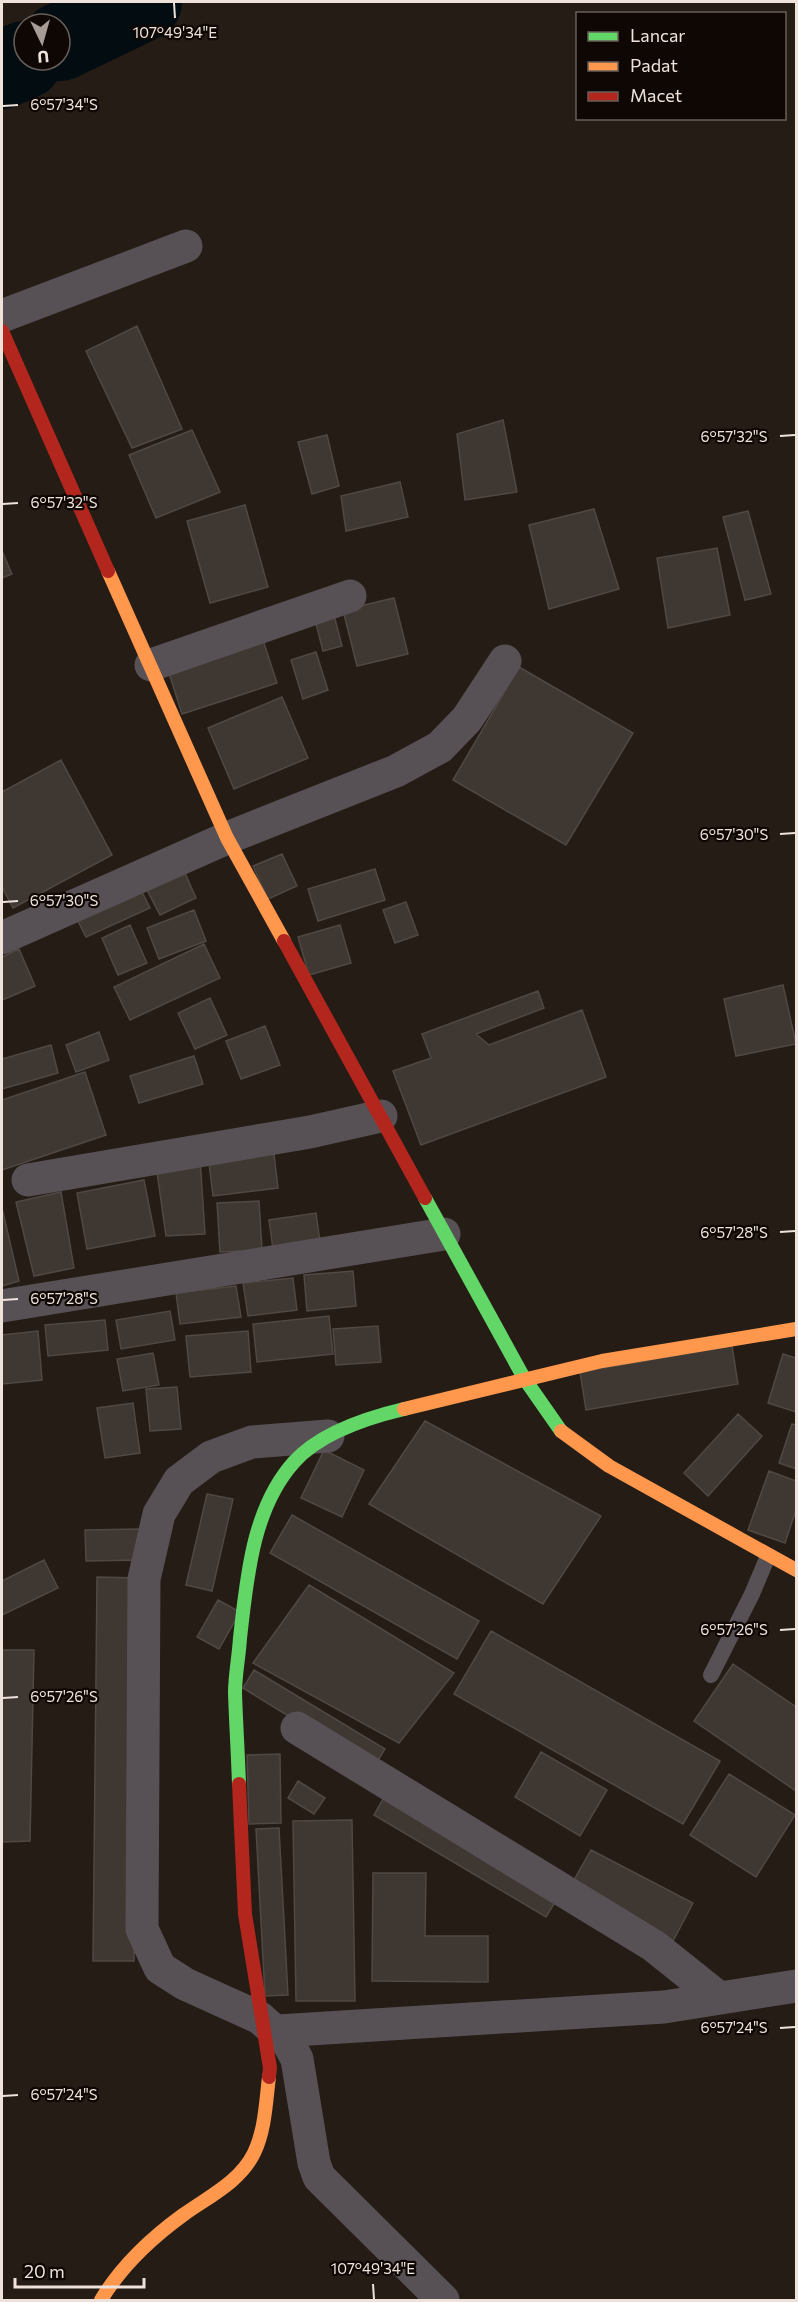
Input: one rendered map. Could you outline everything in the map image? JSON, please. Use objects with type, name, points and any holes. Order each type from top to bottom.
[{"type":"main road","points":[[2,331],[227,838],[524,1378],[560,1430],[609,1466],[796,1570]]},
{"type":"main road","points":[[104,2295],[148,2244],[238,2176],[248,2165],[255,2152],[265,2113],[270,2068],[269,2024],[245,1914],[235,1690],[244,1603],[257,1529],[276,1487],[296,1461],[328,1436],[383,1414],[524,1378],[602,1361],[796,1329]]},
{"type":"street","points":[[2,316],[186,246]]},
{"type":"street","points":[[151,665],[350,596]]},
{"type":"street","points":[[2,939],[227,838],[396,771],[440,747],[467,719],[505,661]]},
{"type":"street","points":[[28,1180],[310,1132],[381,1116]]},
{"type":"street","points":[[2,1306],[444,1234]]},
{"type":"street","points":[[328,1436],[252,1442],[211,1457],[179,1481],[159,1514],[144,1579],[142,1929],[160,1968],[185,1984],[269,2024],[289,2044],[297,2060],[314,2163],[320,2177],[443,2301]]},
{"type":"street","points":[[297,1728],[654,1946],[719,1998]]},
{"type":"street","points":[[269,2024],[664,2007],[796,1986]]},
{"type":"lane","points":[[711,1675],[752,1594],[768,1556]]},
{"type":"building","points":[[137,326],[182,429],[132,448],[86,351]]},
{"type":"building","points":[[503,420],[517,492],[465,500],[457,434]]},
{"type":"building","points":[[192,430],[220,492],[156,518],[129,455]]},
{"type":"building","points":[[327,435],[339,486],[312,494],[298,442]]},
{"type":"building","points":[[400,482],[408,517],[346,531],[341,496]]},
{"type":"building","points":[[245,505],[268,587],[210,603],[187,521]]},
{"type":"building","points":[[594,509],[619,589],[549,609],[529,525]]},
{"type":"building","points":[[748,511],[771,594],[745,600],[723,517]]},
{"type":"building","points":[[717,548],[730,615],[668,628],[657,558]]},
{"type":"building","points":[[2,551],[12,574],[2,578]]},
{"type":"building","points":[[394,598],[408,654],[357,666],[343,610]]},
{"type":"building","points":[[333,611],[342,646],[323,651],[314,616]]},
{"type":"building","points":[[263,640],[277,683],[182,714],[168,670]]},
{"type":"building","points":[[316,652],[328,690],[303,699],[291,660]]},
{"type":"building","points":[[519,667],[633,733],[566,845],[453,780]]},
{"type":"building","points":[[282,697],[308,758],[234,789],[208,728]]},
{"type":"building","points":[[61,760],[112,855],[13,908],[2,887],[2,792]]},
{"type":"building","points":[[282,854],[297,886],[268,899],[253,866]]},
{"type":"building","points":[[375,869],[385,900],[318,921],[308,889]]},
{"type":"building","points":[[185,873],[196,898],[160,915],[147,890]]},
{"type":"building","points":[[139,886],[150,908],[86,937],[75,915]]},
{"type":"building","points":[[406,902],[418,935],[395,943],[383,910]]},
{"type":"building","points":[[194,910],[206,941],[159,959],[147,928]]},
{"type":"building","points":[[130,925],[147,963],[118,975],[102,938]]},
{"type":"building","points":[[340,925],[351,963],[309,975],[298,937]]},
{"type":"building","points":[[204,944],[220,978],[130,1020],[114,987]]},
{"type":"building","points":[[19,949],[35,986],[2,1000],[2,957]]},
{"type":"building","points":[[783,985],[796,1044],[736,1056],[724,999]]},
{"type":"building","points":[[538,991],[544,1008],[476,1034],[489,1045],[582,1010],[606,1077],[421,1145],[393,1071],[431,1058],[422,1034]]},
{"type":"building","points":[[210,998],[227,1035],[195,1049],[178,1013]]},
{"type":"building","points":[[265,1026],[280,1065],[241,1079],[226,1041]]},
{"type":"building","points":[[99,1032],[109,1060],[76,1072],[66,1045]]},
{"type":"building","points":[[51,1045],[58,1073],[2,1089],[2,1059]]},
{"type":"building","points":[[194,1056],[203,1084],[139,1103],[130,1076]]},
{"type":"building","points":[[85,1072],[106,1135],[2,1170],[2,1100]]},
{"type":"building","points":[[273,1146],[278,1188],[213,1196],[208,1155]]},
{"type":"building","points":[[200,1158],[205,1234],[166,1236],[156,1165]]},
{"type":"building","points":[[144,1180],[155,1236],[87,1249],[77,1193]]},
{"type":"building","points":[[61,1192],[74,1268],[34,1276],[16,1202]]},
{"type":"building","points":[[259,1201],[262,1250],[220,1252],[217,1203]]},
{"type":"building","points":[[2,1208],[19,1281],[2,1286]]},
{"type":"building","points":[[316,1213],[320,1242],[273,1249],[269,1220]]},
{"type":"building","points":[[353,1271],[356,1306],[307,1311],[304,1275]]},
{"type":"building","points":[[293,1278],[297,1310],[248,1316],[243,1283]]},
{"type":"building","points":[[236,1286],[241,1317],[180,1324],[176,1293]]},
{"type":"building","points":[[170,1311],[175,1340],[121,1349],[116,1320]]},
{"type":"building","points":[[329,1316],[333,1354],[257,1362],[253,1324]]},
{"type":"building","points":[[105,1320],[108,1350],[48,1356],[45,1325]]},
{"type":"building","points":[[378,1326],[381,1362],[336,1365],[333,1329]]},
{"type":"building","points":[[38,1331],[42,1380],[2,1384],[2,1335]]},
{"type":"building","points":[[248,1331],[251,1372],[190,1377],[186,1336]]},
{"type":"building","points":[[732,1346],[738,1384],[586,1410],[580,1372]]},
{"type":"building","points":[[153,1353],[159,1385],[123,1391],[117,1359]]},
{"type":"building","points":[[783,1354],[796,1358],[796,1412],[768,1403]]},
{"type":"building","points":[[177,1387],[181,1429],[150,1431],[146,1389]]},
{"type":"building","points":[[133,1403],[140,1453],[105,1458],[97,1408]]},
{"type":"building","points":[[738,1414],[762,1436],[708,1496],[684,1473]]},
{"type":"building","points":[[425,1421],[601,1516],[543,1604],[369,1504]]},
{"type":"building","points":[[792,1424],[796,1425],[796,1469],[779,1463]]},
{"type":"building","points":[[324,1450],[364,1470],[342,1517],[301,1498]]},
{"type":"building","points":[[769,1471],[796,1481],[796,1510],[785,1543],[748,1530]]},
{"type":"building","points":[[207,1494],[233,1499],[212,1591],[186,1585]]},
{"type":"building","points":[[292,1515],[479,1621],[457,1659],[270,1553]]},
{"type":"building","points":[[140,1529],[141,1560],[86,1561],[85,1530]]},
{"type":"building","points":[[44,1560],[58,1588],[2,1615],[2,1581]]},
{"type":"building","points":[[97,1577],[138,1578],[134,1961],[93,1961]]},
{"type":"building","points":[[309,1585],[454,1673],[399,1743],[253,1663]]},
{"type":"building","points":[[218,1600],[240,1612],[219,1649],[197,1637]]},
{"type":"building","points":[[491,1631],[720,1761],[683,1824],[454,1694]]},
{"type":"building","points":[[2,1650],[34,1650],[30,1841],[2,1842]]},
{"type":"building","points":[[733,1664],[796,1707],[796,1791],[694,1721]]},
{"type":"building","points":[[254,1670],[385,1749],[373,1768],[243,1688]]},
{"type":"building","points":[[541,1752],[607,1790],[580,1836],[515,1797]]},
{"type":"building","points":[[280,1754],[281,1823],[249,1824],[247,1755]]},
{"type":"building","points":[[729,1774],[795,1815],[756,1877],[690,1835]]},
{"type":"building","points":[[298,1781],[325,1798],[314,1814],[288,1798]]},
{"type":"building","points":[[387,1792],[560,1894],[546,1917],[374,1815]]},
{"type":"building","points":[[352,1820],[355,2001],[296,2001],[293,1821]]},
{"type":"building","points":[[279,1828],[288,1995],[265,1996],[256,1829]]},
{"type":"building","points":[[591,1850],[693,1903],[673,1941],[570,1887]]},
{"type":"building","points":[[373,1873],[426,1873],[425,1936],[488,1936],[488,1982],[372,1981]]},
{"type":"waterway","points":[[72,36],[143,2]]},
{"type":"waterway","points":[[2,70],[12,65]]},
{"type":"traffic: fast","points":[[425,1198],[524,1378],[561,1431]]},
{"type":"traffic: fast","points":[[239,1784],[236,1672],[249,1568],[260,1523],[269,1501],[294,1462],[317,1443],[359,1422],[404,1409]]},
{"type":"traffic: slow","points":[[108,571],[227,838],[284,941]]},
{"type":"traffic: slow","points":[[404,1409],[602,1361],[796,1329]]},
{"type":"traffic: slow","points":[[561,1431],[609,1466],[796,1570]]},
{"type":"traffic: slow","points":[[101,2300],[127,2264],[148,2243],[232,2181],[248,2163],[261,2135],[269,2077]]},
{"type":"traffic: jam","points":[[2,331],[108,571]]},
{"type":"traffic: jam","points":[[284,941],[425,1198]]},
{"type":"traffic: jam","points":[[239,1784],[245,1914],[270,2068],[269,2077]]}]
